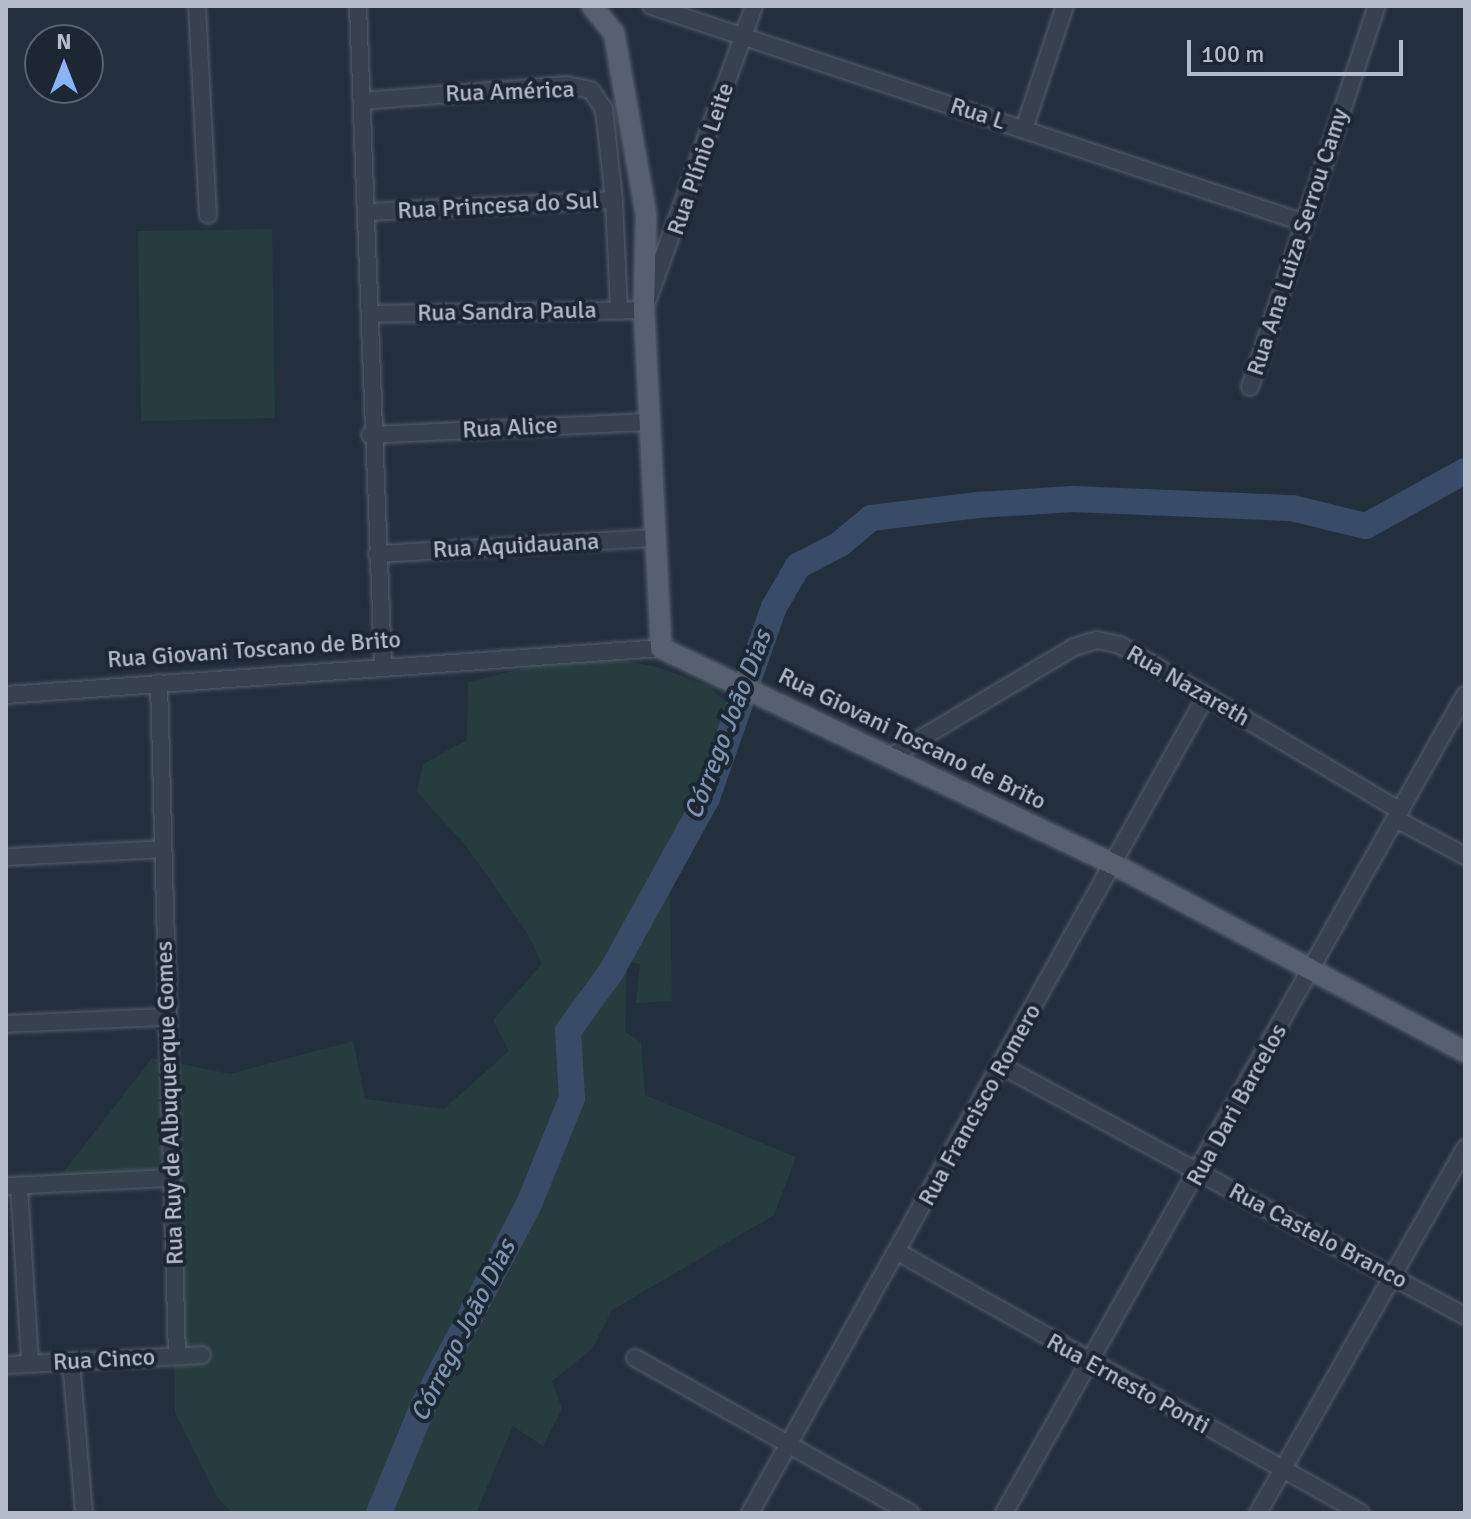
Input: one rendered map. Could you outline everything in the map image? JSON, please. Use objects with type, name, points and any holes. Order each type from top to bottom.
[{"type":"main road","points":[[592,6],[614,33],[646,215],[644,310],[661,648]]},
{"type":"main road","name":"Rua Giovani Toscano de Brito","points":[[661,648],[1115,865],[1465,1052]]},
{"type":"street","points":[[197,6],[208,215]]},
{"type":"street","points":[[358,6],[370,314],[370,435],[383,667]]},
{"type":"street","name":"Rua L","points":[[651,6],[1305,223]]},
{"type":"street","name":"Rua Plínio Leite","points":[[644,310],[754,6]]},
{"type":"street","points":[[1024,129],[1065,6]]},
{"type":"street","name":"Rua Ana Luiza Serrou Camy","points":[[1250,387],[1377,6]]},
{"type":"street","name":"Rua América","points":[[362,101],[566,85],[591,90],[604,109],[614,200]]},
{"type":"street","name":"Rua Princesa do Sul","points":[[367,212],[614,200],[619,311]]},
{"type":"street","name":"Rua Sandra Paula","points":[[370,314],[644,310]]},
{"type":"street","name":"Rua Alice","points":[[370,435],[649,422]]},
{"type":"street","name":"Rua Aquidauana","points":[[377,554],[655,538]]},
{"type":"street","name":"Rua Nazareth","points":[[888,758],[1074,647],[1097,640],[1120,645],[1465,856]]},
{"type":"street","name":"Rua Giovani Toscano de Brito","points":[[6,695],[661,648]]},
{"type":"street","name":"Rua Ruy de Albuquerque Gomes","points":[[159,683],[177,1356]]},
{"type":"street","name":"Rua Dari Barcelos","points":[[1004,1513],[1091,1365],[1465,695]]},
{"type":"street","name":"Rua Francisco Romero","points":[[750,1513],[1115,865],[1206,696]]},
{"type":"street","points":[[6,857],[163,849]]},
{"type":"street","points":[[6,1024],[168,1017]]},
{"type":"street","name":"Rua Castelo Branco","points":[[1002,1066],[1465,1316]]},
{"type":"street","points":[[1258,1513],[1465,1148]]},
{"type":"street","points":[[30,1363],[12,1186],[172,1178]]},
{"type":"street","name":"Rua Ernesto Ponti","points":[[898,1252],[1091,1365],[1361,1513]]},
{"type":"street","name":"Rua Cinco","points":[[6,1365],[202,1355]]},
{"type":"street","points":[[635,1358],[910,1513]]},
{"type":"street","points":[[71,1361],[84,1513]]},
{"type":"green space","points":[[272,229],[275,418],[141,421],[138,231]]},
{"type":"green space","points":[[587,653],[661,668],[709,686],[737,713],[722,779],[687,847],[670,893],[672,1001],[636,1003],[640,964],[627,962],[625,1032],[641,1042],[645,1095],[796,1157],[774,1215],[612,1310],[592,1349],[552,1381],[562,1409],[543,1446],[513,1426],[476,1513],[232,1513],[218,1498],[175,1412],[172,1178],[56,1182],[152,1058],[230,1074],[353,1041],[365,1099],[444,1109],[509,1051],[493,1020],[542,964],[526,931],[466,846],[417,792],[423,764],[467,740],[468,682]]},
{"type":"waterway","name":"Córrego João Dias","points":[[379,1513],[424,1404],[529,1204],[572,1098],[568,1031],[611,972],[707,798],[774,607],[798,566],[840,544],[871,518],[978,505],[1073,499],[1292,508],[1366,526],[1465,471]]}]
